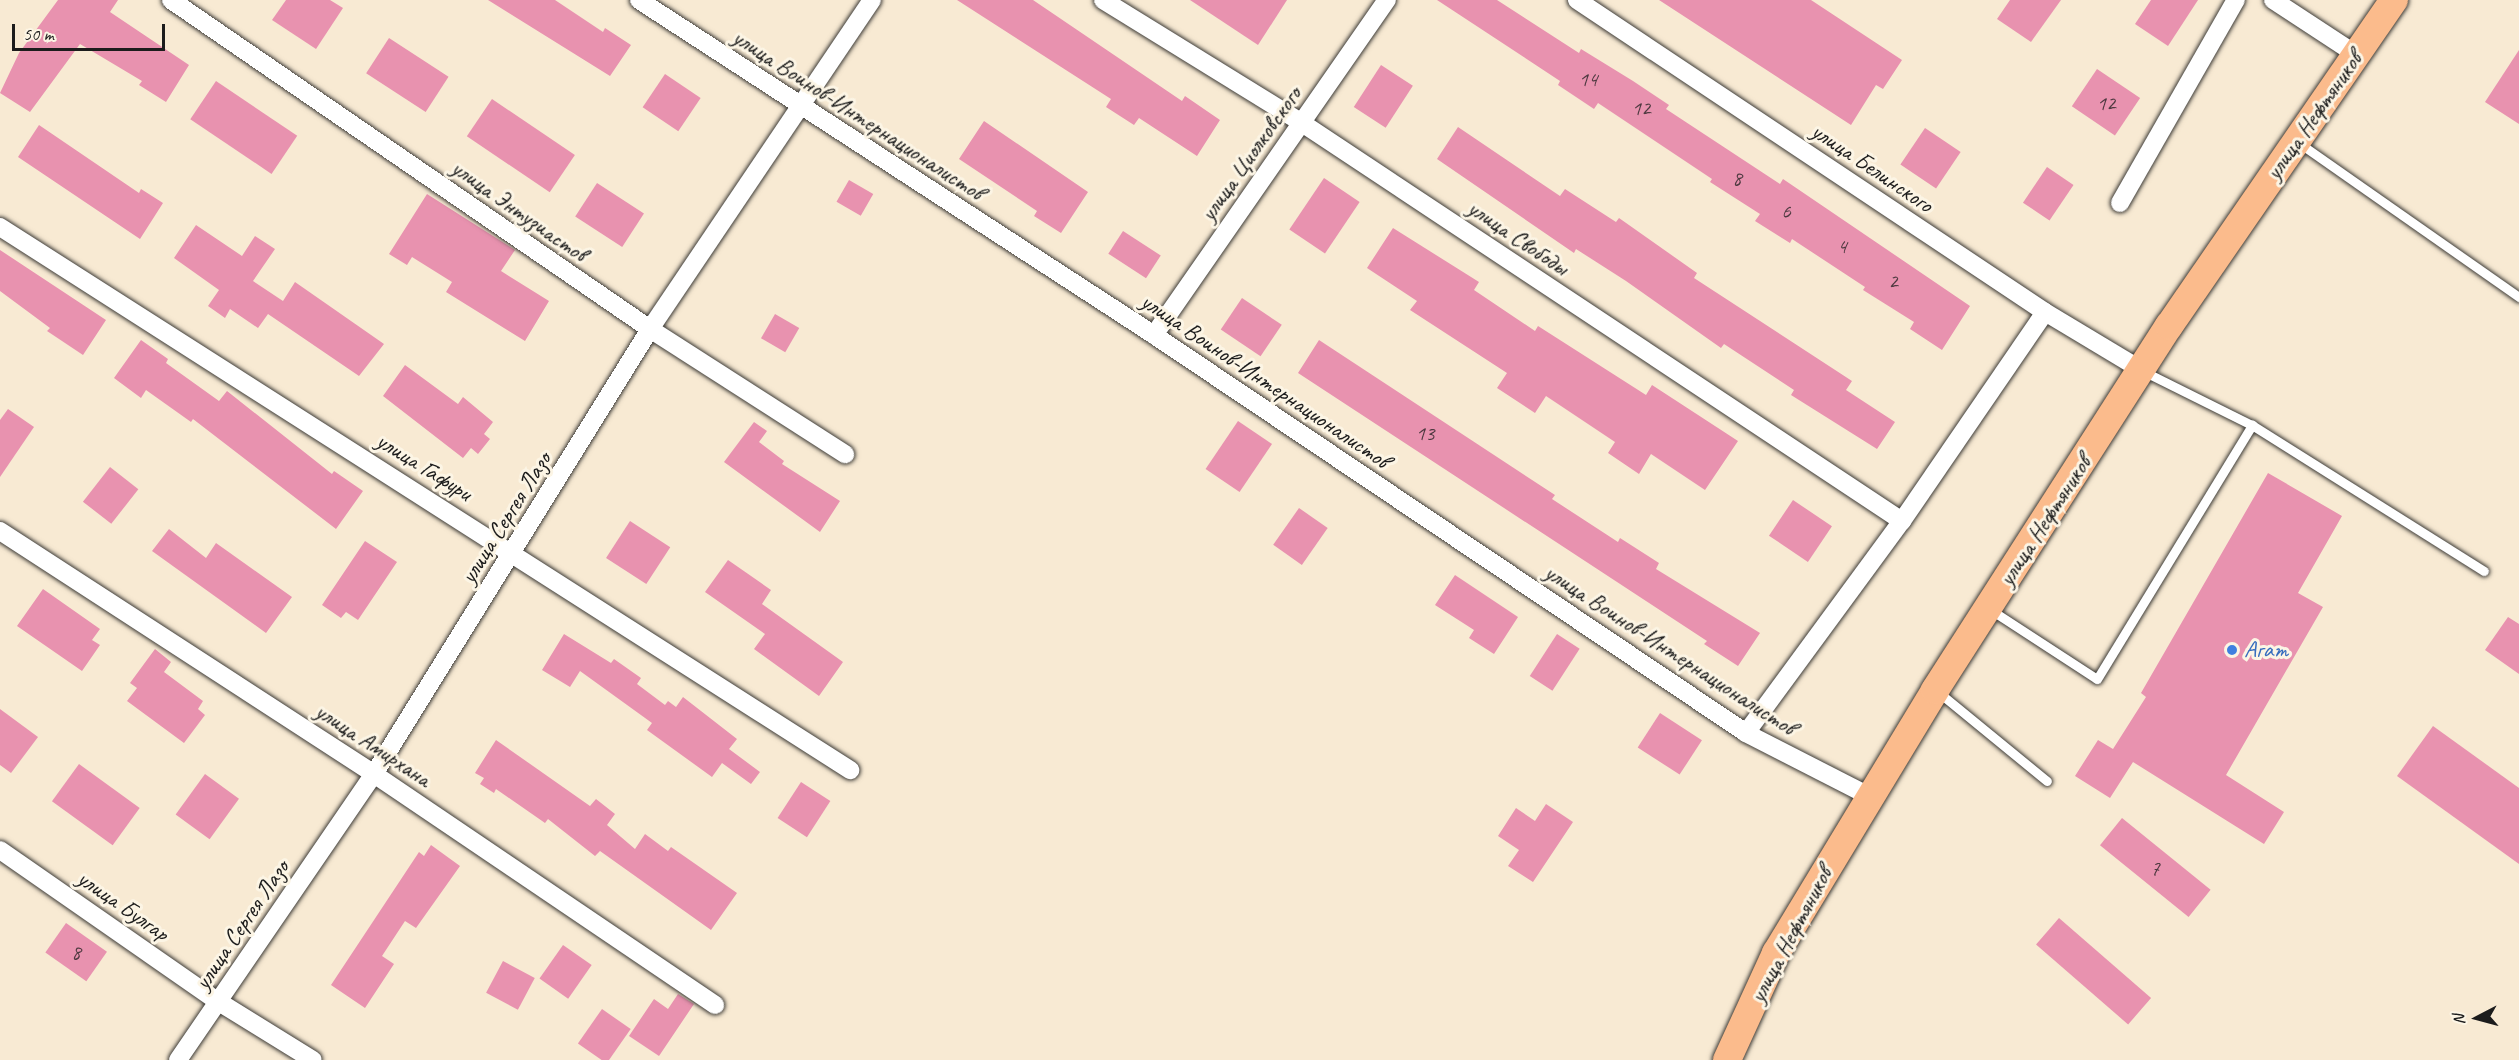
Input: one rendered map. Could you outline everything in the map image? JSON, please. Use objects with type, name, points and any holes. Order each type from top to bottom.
[{"type":"main road","name":"улица Нефтяников","points":[[1727,1060],[1776,953],[1935,690],[2143,371],[2169,326],[2394,0]]},
{"type":"street","name":"улица Энтузиастов","points":[[171,0],[650,329],[845,454]]},
{"type":"street","name":"улица Воинов-Интернационалистов","points":[[639,0],[1154,335],[1746,733],[1869,796]]},
{"type":"street","name":"улица Сергея Лазо","points":[[178,1060],[374,774],[514,552],[650,329],[872,0]]},
{"type":"street","name":"улица Свободы","points":[[1103,0],[1302,123],[1902,521]]},
{"type":"street","name":"улица Циолковского","points":[[1154,335],[1388,0]]},
{"type":"street","name":"улица Белинского","points":[[1578,0],[2045,312],[2143,371]]},
{"type":"street","points":[[2120,203],[2236,0]]},
{"type":"street","points":[[2273,0],[2357,55]]},
{"type":"street","name":"улица Гафури","points":[[0,227],[514,552],[850,770]]},
{"type":"street","points":[[1746,733],[1902,521],[2045,312]]},
{"type":"street","name":"улица Амирхана","points":[[0,531],[374,774],[715,1005]]},
{"type":"street","name":"улица Булгар","points":[[0,850],[219,1002],[313,1060]]},
{"type":"lane","points":[[2297,141],[2519,297]]},
{"type":"lane","points":[[2143,371],[2252,425],[2484,571]]},
{"type":"lane","points":[[1988,608],[2097,679],[2252,425]]},
{"type":"lane","points":[[1935,690],[2047,781]]},
{"type":"building","points":[[58,0],[118,0],[110,12],[189,65],[166,102],[139,85],[142,81],[80,44],[30,112],[0,93],[19,53]]},
{"type":"building","points":[[286,0],[330,0],[343,8],[316,49],[272,20]]},
{"type":"building","points":[[488,0],[555,0],[603,32],[605,28],[631,45],[610,76]]},
{"type":"building","points":[[957,0],[1033,0],[1182,101],[1185,96],[1220,120],[1197,156],[1139,118],[1134,125],[1106,107],[1111,99]]},
{"type":"building","points":[[1190,0],[1287,0],[1258,45]]},
{"type":"building","points":[[1437,0],[1497,0],[1579,53],[1581,49],[1633,81],[1669,105],[1666,109],[1780,184],[1783,179],[1970,306],[1942,350],[1910,329],[1914,322],[1863,290],[1865,287],[1792,239],[1790,243],[1755,221],[1760,214],[1710,182],[1712,179],[1598,103],[1594,109],[1558,85],[1560,81]]},
{"type":"building","points":[[1659,0],[1811,0],[1902,60],[1883,89],[1876,85],[1851,125]]},
{"type":"building","points":[[2010,0],[2061,0],[2031,42],[1997,19]]},
{"type":"building","points":[[2151,0],[2198,0],[2168,46],[2135,24]]},
{"type":"building","points":[[389,38],[449,77],[426,112],[366,73]]},
{"type":"building","points":[[2519,50],[2519,124],[2485,102]]},
{"type":"building","points":[[1381,65],[1413,86],[1386,128],[1354,107]]},
{"type":"building","points":[[2097,69],[2140,98],[2115,135],[2072,106]]},
{"type":"building","points":[[665,74],[701,98],[678,131],[643,107]]},
{"type":"building","points":[[216,81],[297,136],[272,174],[190,119]]},
{"type":"building","points":[[492,99],[575,155],[550,192],[467,136]]},
{"type":"building","points":[[984,121],[1088,192],[1061,233],[1034,216],[1037,211],[959,159]]},
{"type":"building","points":[[39,125],[139,193],[141,189],[163,203],[140,239],[18,157]]},
{"type":"building","points":[[1458,127],[1560,196],[1565,189],[1616,222],[1619,218],[1697,273],[1694,278],[1852,381],[1846,390],[1895,422],[1877,449],[1791,395],[1794,390],[1724,344],[1721,348],[1576,249],[1574,253],[1437,159]]},
{"type":"building","points":[[1925,128],[1961,152],[1936,189],[1900,164]]},
{"type":"building","points":[[2047,167],[2074,185],[2049,221],[2023,203]]},
{"type":"building","points":[[1324,178],[1360,202],[1325,253],[1289,229]]},
{"type":"building","points":[[849,180],[873,194],[861,216],[836,202]]},
{"type":"building","points":[[597,183],[644,213],[622,247],[575,217]]},
{"type":"building","points":[[427,194],[515,250],[501,271],[549,301],[525,341],[446,292],[452,282],[412,257],[407,265],[389,254]]},
{"type":"building","points":[[196,225],[242,256],[255,236],[275,249],[253,281],[283,301],[295,282],[384,344],[359,376],[268,314],[258,328],[230,309],[225,318],[208,306],[219,290],[174,258]]},
{"type":"building","points":[[1393,228],[1479,282],[1474,290],[1535,331],[1538,326],[1646,395],[1652,385],[1738,441],[1705,490],[1651,454],[1639,474],[1608,453],[1615,442],[1546,396],[1535,413],[1497,388],[1507,373],[1410,310],[1417,301],[1367,268]]},
{"type":"building","points":[[1123,231],[1161,256],[1146,278],[1108,254]]},
{"type":"building","points":[[0,250],[106,320],[83,355],[47,331],[50,328],[0,291]]},
{"type":"building","points":[[1242,298],[1282,325],[1261,356],[1221,330]]},
{"type":"building","points":[[775,314],[799,328],[785,352],[761,338]]},
{"type":"building","points":[[141,340],[168,359],[166,363],[219,401],[227,391],[332,474],[334,471],[363,491],[336,529],[193,419],[191,422],[146,390],[141,398],[114,378]]},
{"type":"building","points":[[1319,340],[1555,495],[1552,499],[1618,542],[1620,538],[1659,563],[1656,569],[1760,633],[1738,666],[1704,644],[1707,641],[1298,373]]},
{"type":"building","points":[[405,365],[458,404],[463,397],[493,422],[484,434],[490,439],[478,454],[471,448],[463,458],[383,396]]},
{"type":"building","points":[[8,409],[34,427],[0,477],[0,420]]},
{"type":"building","points":[[1238,421],[1272,444],[1240,492],[1206,469]]},
{"type":"building","points":[[754,422],[767,431],[759,442],[784,461],[782,464],[840,501],[820,532],[724,462]]},
{"type":"building","points":[[110,467],[138,489],[111,524],[83,502]]},
{"type":"building","name":"Агат","points":[[2268,473],[2342,516],[2298,593],[2323,607],[2226,775],[2284,812],[2264,844],[2133,762],[2110,798],[2075,776],[2098,740],[2113,749],[2146,697],[2141,693]]},
{"type":"building","points":[[1793,500],[1832,526],[1808,562],[1769,536]]},
{"type":"building","points":[[1299,508],[1328,528],[1302,565],[1273,545]]},
{"type":"building","points":[[630,521],[670,547],[646,584],[606,558]]},
{"type":"building","points":[[169,529],[206,558],[216,543],[292,597],[266,633],[152,551]]},
{"type":"building","points":[[365,541],[397,562],[358,620],[346,612],[341,618],[322,605]]},
{"type":"building","points":[[728,560],[771,590],[762,604],[843,662],[819,696],[754,649],[765,634],[705,592]]},
{"type":"building","points":[[1455,575],[1518,617],[1494,654],[1469,638],[1474,630],[1435,605]]},
{"type":"building","points":[[43,589],[100,629],[92,640],[100,645],[82,671],[17,626]]},
{"type":"building","points":[[2508,617],[2519,624],[2519,674],[2485,650]]},
{"type":"building","points":[[564,634],[611,663],[614,659],[641,678],[637,684],[665,705],[668,701],[676,707],[683,697],[737,739],[729,749],[760,772],[751,784],[722,763],[712,777],[647,730],[652,723],[580,671],[570,687],[542,670]]},
{"type":"building","points":[[1557,634],[1580,649],[1552,691],[1530,676]]},
{"type":"building","points":[[155,649],[171,662],[164,672],[203,701],[198,709],[205,715],[184,743],[127,701],[137,688],[130,683]]},
{"type":"building","points":[[0,709],[38,737],[11,773],[0,765]]},
{"type":"building","points":[[1660,713],[1702,740],[1680,775],[1638,747]]},
{"type":"building","points":[[2433,726],[2519,788],[2519,864],[2397,776]]},
{"type":"building","points":[[496,740],[590,806],[596,799],[615,814],[607,825],[635,849],[645,834],[668,851],[671,847],[737,893],[711,930],[600,851],[595,856],[548,819],[545,823],[496,789],[494,793],[480,784],[484,778],[475,773]]},
{"type":"building","points":[[79,764],[140,808],[113,845],[52,801]]},
{"type":"building","points":[[205,774],[239,799],[210,839],[176,814]]},
{"type":"building","points":[[801,782],[830,801],[807,837],[778,818]]},
{"type":"building","points":[[1546,804],[1573,822],[1533,882],[1508,866],[1519,850],[1498,836],[1516,808],[1535,821]]},
{"type":"building","points":[[2122,818],[2211,890],[2189,917],[2100,845]]},
{"type":"building","points":[[431,845],[460,866],[416,928],[405,921],[382,956],[394,964],[365,1008],[331,985],[419,852],[424,856]]},
{"type":"building","points":[[2059,918],[2151,998],[2128,1024],[2036,944]]},
{"type":"building","points":[[66,923],[107,952],[86,981],[45,952]]},
{"type":"building","points":[[563,945],[592,965],[568,999],[539,979]]},
{"type":"building","points":[[503,961],[535,978],[518,1010],[486,993]]},
{"type":"building","points":[[678,994],[694,1004],[659,1056],[629,1036],[654,999],[668,1009]]},
{"type":"building","points":[[602,1009],[631,1029],[609,1060],[602,1060],[578,1043]]},
{"type":"place","name":"Агат","points":[[2232,650]]}]
